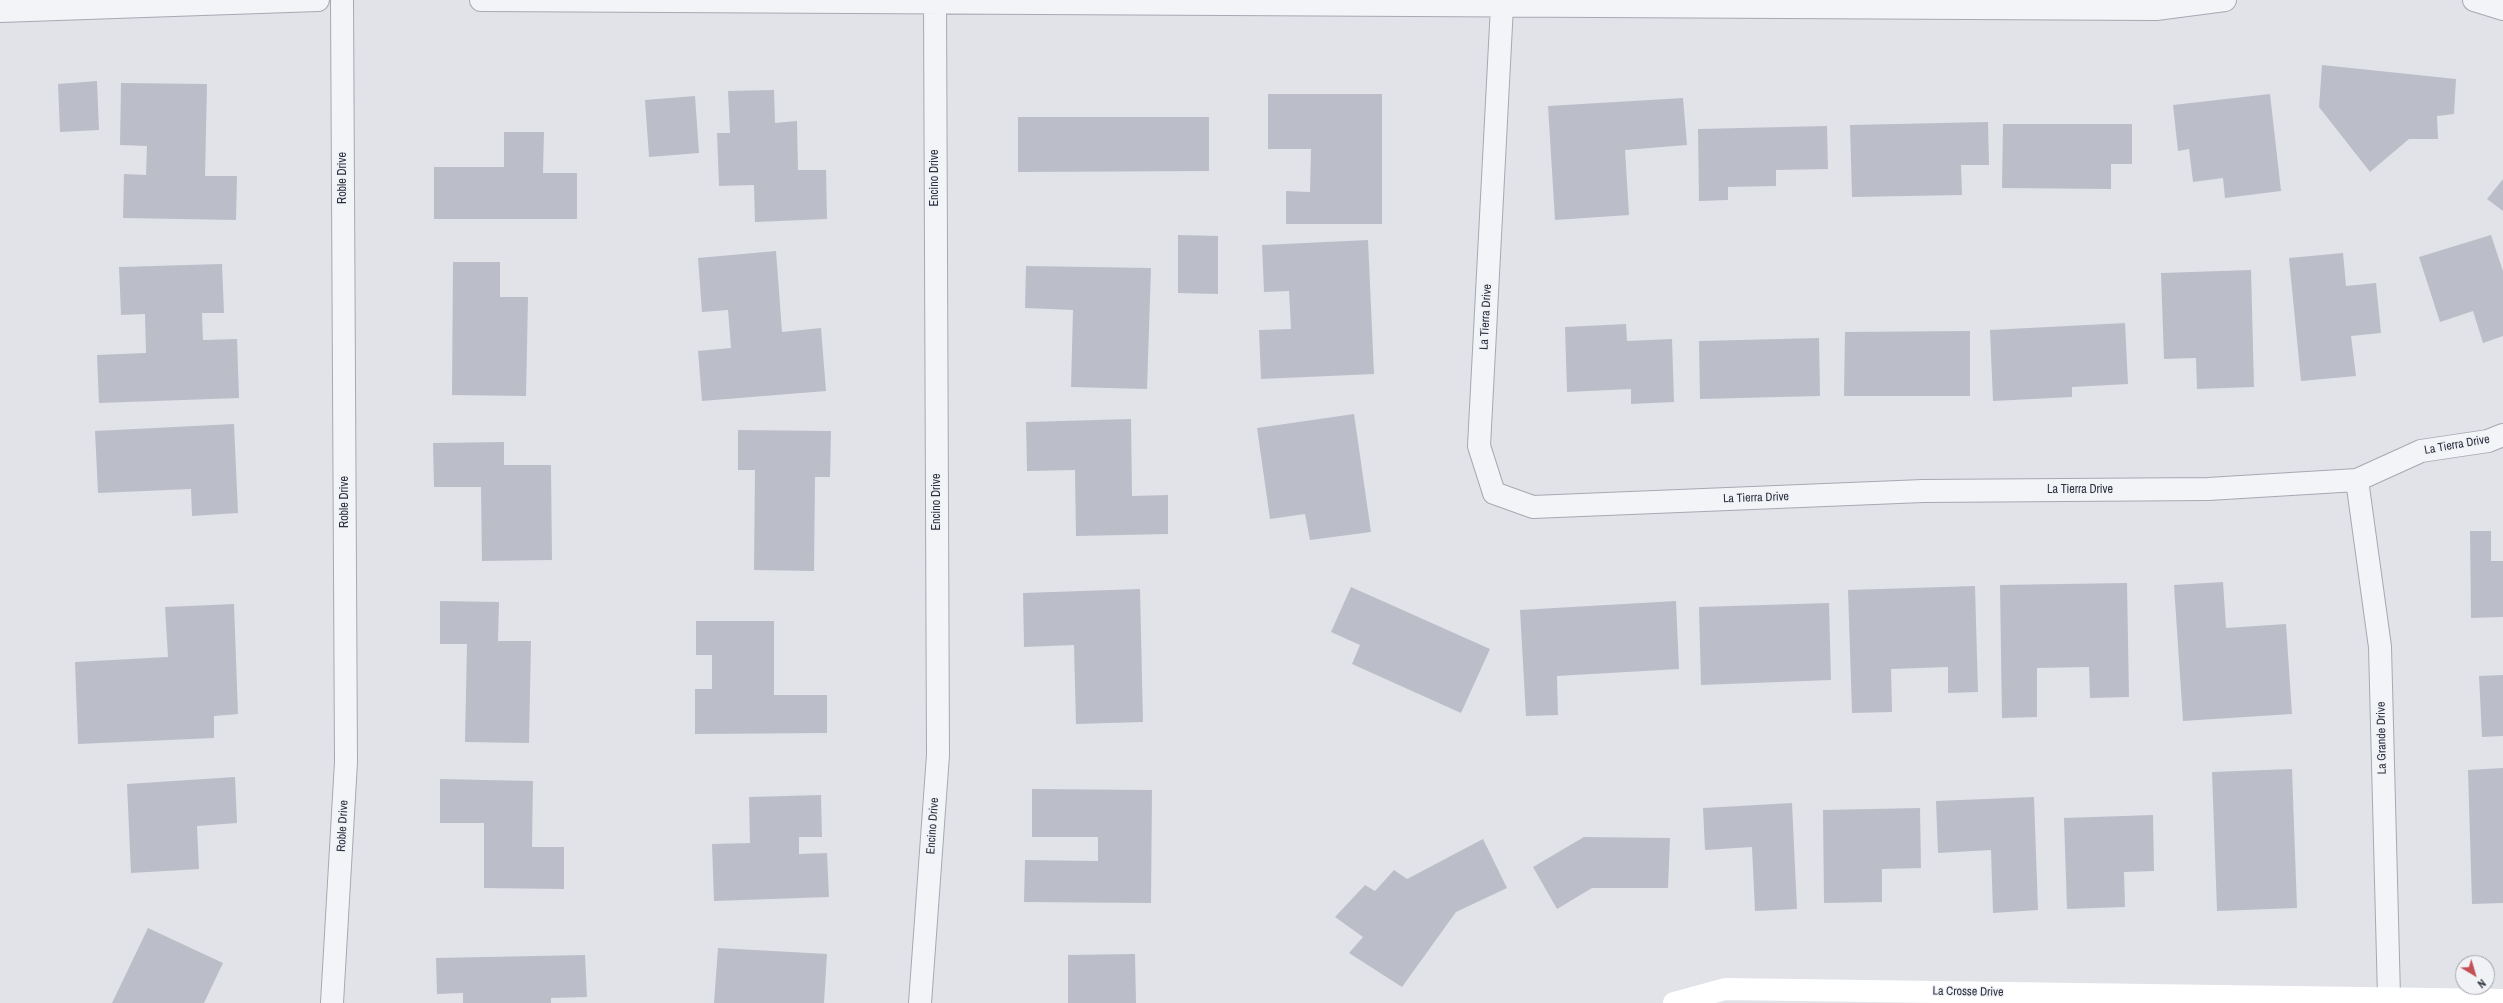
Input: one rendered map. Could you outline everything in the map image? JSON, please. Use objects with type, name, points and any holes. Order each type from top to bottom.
[{"type":"street","points":[[0,11],[318,0]]},
{"type":"street","name":"Roble Drive","points":[[332,1003],[346,762],[342,0]]},
{"type":"street","points":[[481,0],[935,1],[1502,6],[2156,9],[2225,0]]},
{"type":"street","points":[[2474,0],[2503,9]]},
{"type":"street","name":"Encino Drive","points":[[920,1003],[938,755],[935,1]]},
{"type":"street","name":"La Tierra Drive","points":[[1502,6],[1479,446],[1494,493],[1533,507],[1923,491],[2208,489],[2357,480],[2421,451],[2488,441],[2503,435]]},
{"type":"street","name":"La Grande Drive","points":[[2357,480],[2380,647],[2389,997]]},
{"type":"street","name":"La Crosse Drive","points":[[1674,1003],[1725,989],[2389,997],[2503,1000]]},
{"type":"building","points":[[2322,65],[2456,79],[2454,114],[2437,116],[2438,139],[2409,139],[2370,172],[2319,107]]},
{"type":"building","points":[[97,81],[99,130],[60,132],[58,84]]},
{"type":"building","points":[[121,83],[207,84],[205,176],[237,176],[236,220],[123,218],[124,174],[146,175],[147,146],[120,145]]},
{"type":"building","points":[[774,90],[775,123],[797,121],[798,170],[826,170],[827,219],[755,222],[754,185],[719,186],[717,133],[730,133],[728,91]]},
{"type":"building","points":[[1268,94],[1382,94],[1382,224],[1286,224],[1286,191],[1310,192],[1311,149],[1268,149]]},
{"type":"building","points":[[2270,94],[2281,191],[2225,198],[2223,178],[2193,182],[2189,149],[2178,151],[2173,105]]},
{"type":"building","points":[[695,96],[699,153],[649,157],[645,100]]},
{"type":"building","points":[[1683,98],[1687,145],[1625,150],[1629,215],[1555,220],[1548,106]]},
{"type":"building","points":[[1018,117],[1209,117],[1209,171],[1018,172]]},
{"type":"building","points":[[1988,122],[1989,165],[1961,165],[1962,195],[1852,197],[1850,125]]},
{"type":"building","points":[[2003,124],[2132,124],[2132,164],[2111,164],[2111,189],[2002,188]]},
{"type":"building","points":[[1827,126],[1828,169],[1776,170],[1776,186],[1728,187],[1728,200],[1699,201],[1698,129]]},
{"type":"building","points":[[504,132],[544,132],[543,173],[577,173],[577,219],[434,219],[434,167],[504,167]]},
{"type":"building","points":[[2503,179],[2503,211],[2487,199]]},
{"type":"building","points":[[1178,235],[1218,236],[1218,294],[1178,293]]},
{"type":"building","points":[[2491,235],[2503,271],[2503,336],[2483,343],[2473,311],[2440,322],[2419,257]]},
{"type":"building","points":[[1368,240],[1374,374],[1261,379],[1259,330],[1291,329],[1289,291],[1264,292],[1262,245]]},
{"type":"building","points":[[776,251],[782,332],[821,328],[826,391],[702,401],[698,351],[731,348],[728,310],[702,312],[698,258]]},
{"type":"building","points":[[2343,253],[2346,286],[2376,283],[2381,333],[2351,336],[2356,376],[2301,381],[2289,258]]},
{"type":"building","points":[[453,262],[500,262],[500,297],[528,297],[526,396],[452,395]]},
{"type":"building","points":[[222,264],[224,313],[202,313],[203,340],[237,339],[239,398],[99,403],[97,355],[146,353],[145,314],[121,315],[119,267]]},
{"type":"building","points":[[1026,266],[1151,268],[1147,389],[1071,387],[1073,310],[1025,308]]},
{"type":"building","points":[[2251,270],[2254,387],[2197,389],[2196,358],[2164,359],[2161,273]]},
{"type":"building","points":[[2125,323],[2128,384],[2072,387],[2072,397],[1993,401],[1990,330]]},
{"type":"building","points":[[1626,324],[1627,341],[1672,339],[1674,402],[1631,404],[1631,389],[1567,392],[1565,327]]},
{"type":"building","points":[[1970,331],[1970,396],[1844,396],[1845,332]]},
{"type":"building","points":[[1819,338],[1820,396],[1700,399],[1699,341]]},
{"type":"building","points":[[1354,414],[1371,532],[1310,540],[1305,514],[1270,519],[1257,428]]},
{"type":"building","points":[[1131,419],[1132,496],[1168,495],[1168,534],[1076,536],[1075,470],[1027,471],[1026,422]]},
{"type":"building","points":[[234,424],[238,513],[192,516],[191,489],[98,493],[95,431]]},
{"type":"building","points":[[738,430],[831,431],[830,477],[815,477],[814,571],[754,570],[755,470],[738,470]]},
{"type":"building","points":[[504,442],[504,465],[551,465],[552,560],[482,561],[481,487],[434,487],[433,443]]},
{"type":"building","points":[[2470,531],[2491,531],[2491,561],[2503,561],[2503,617],[2471,618]]},
{"type":"building","points":[[2223,582],[2226,628],[2286,624],[2292,714],[2183,721],[2174,585]]},
{"type":"building","points":[[2127,583],[2129,697],[2090,698],[2089,667],[2037,668],[2037,717],[2002,718],[2000,585]]},
{"type":"building","points":[[1975,586],[1978,692],[1948,693],[1948,667],[1891,669],[1892,712],[1852,713],[1848,590]]},
{"type":"building","points":[[1351,587],[1490,649],[1461,713],[1352,664],[1360,645],[1331,632]]},
{"type":"building","points":[[1140,589],[1143,722],[1076,724],[1074,645],[1024,647],[1023,593]]},
{"type":"building","points":[[440,601],[499,602],[498,641],[531,641],[529,743],[465,742],[467,644],[440,644]]},
{"type":"building","points":[[1676,601],[1679,669],[1557,676],[1558,715],[1526,716],[1520,610]]},
{"type":"building","points":[[1829,603],[1831,680],[1701,685],[1699,607]]},
{"type":"building","points":[[234,604],[238,714],[214,716],[214,738],[78,744],[75,662],[168,657],[165,607]]},
{"type":"building","points":[[696,621],[774,621],[774,695],[827,695],[827,733],[695,734],[695,689],[712,689],[712,655],[696,655]]},
{"type":"building","points":[[2503,675],[2503,736],[2482,737],[2479,676]]},
{"type":"building","points":[[2503,768],[2503,903],[2472,904],[2468,770]]},
{"type":"building","points":[[2292,769],[2297,908],[2217,911],[2212,772]]},
{"type":"building","points":[[235,777],[237,823],[197,826],[199,869],[131,873],[127,784]]},
{"type":"building","points":[[440,779],[533,781],[532,847],[564,847],[564,889],[484,888],[484,823],[440,823]]},
{"type":"building","points":[[1032,789],[1152,790],[1151,903],[1024,902],[1025,860],[1098,861],[1098,837],[1032,837]]},
{"type":"building","points":[[821,795],[822,837],[799,837],[799,854],[827,853],[829,897],[714,901],[712,844],[750,843],[749,797]]},
{"type":"building","points":[[2034,797],[2038,910],[1993,913],[1991,850],[1938,853],[1936,801]]},
{"type":"building","points":[[1792,803],[1797,909],[1755,911],[1752,847],[1705,850],[1703,808]]},
{"type":"building","points":[[1920,808],[1921,868],[1882,869],[1882,902],[1824,903],[1823,810]]},
{"type":"building","points":[[2153,815],[2154,871],[2124,872],[2125,907],[2067,909],[2064,818]]},
{"type":"building","points":[[1584,837],[1670,838],[1668,888],[1592,888],[1557,909],[1533,867]]},
{"type":"building","points":[[1483,839],[1507,888],[1456,912],[1402,987],[1349,953],[1363,937],[1335,917],[1365,885],[1375,891],[1394,870],[1407,879]]},
{"type":"building","points":[[148,928],[223,963],[204,1003],[112,1003]]},
{"type":"building","points":[[718,948],[827,954],[824,1003],[714,1003]]},
{"type":"building","points":[[1135,954],[1136,1003],[1068,1003],[1068,955]]},
{"type":"building","points":[[585,955],[587,997],[551,998],[551,1003],[463,1003],[463,993],[437,994],[436,958]]}]
